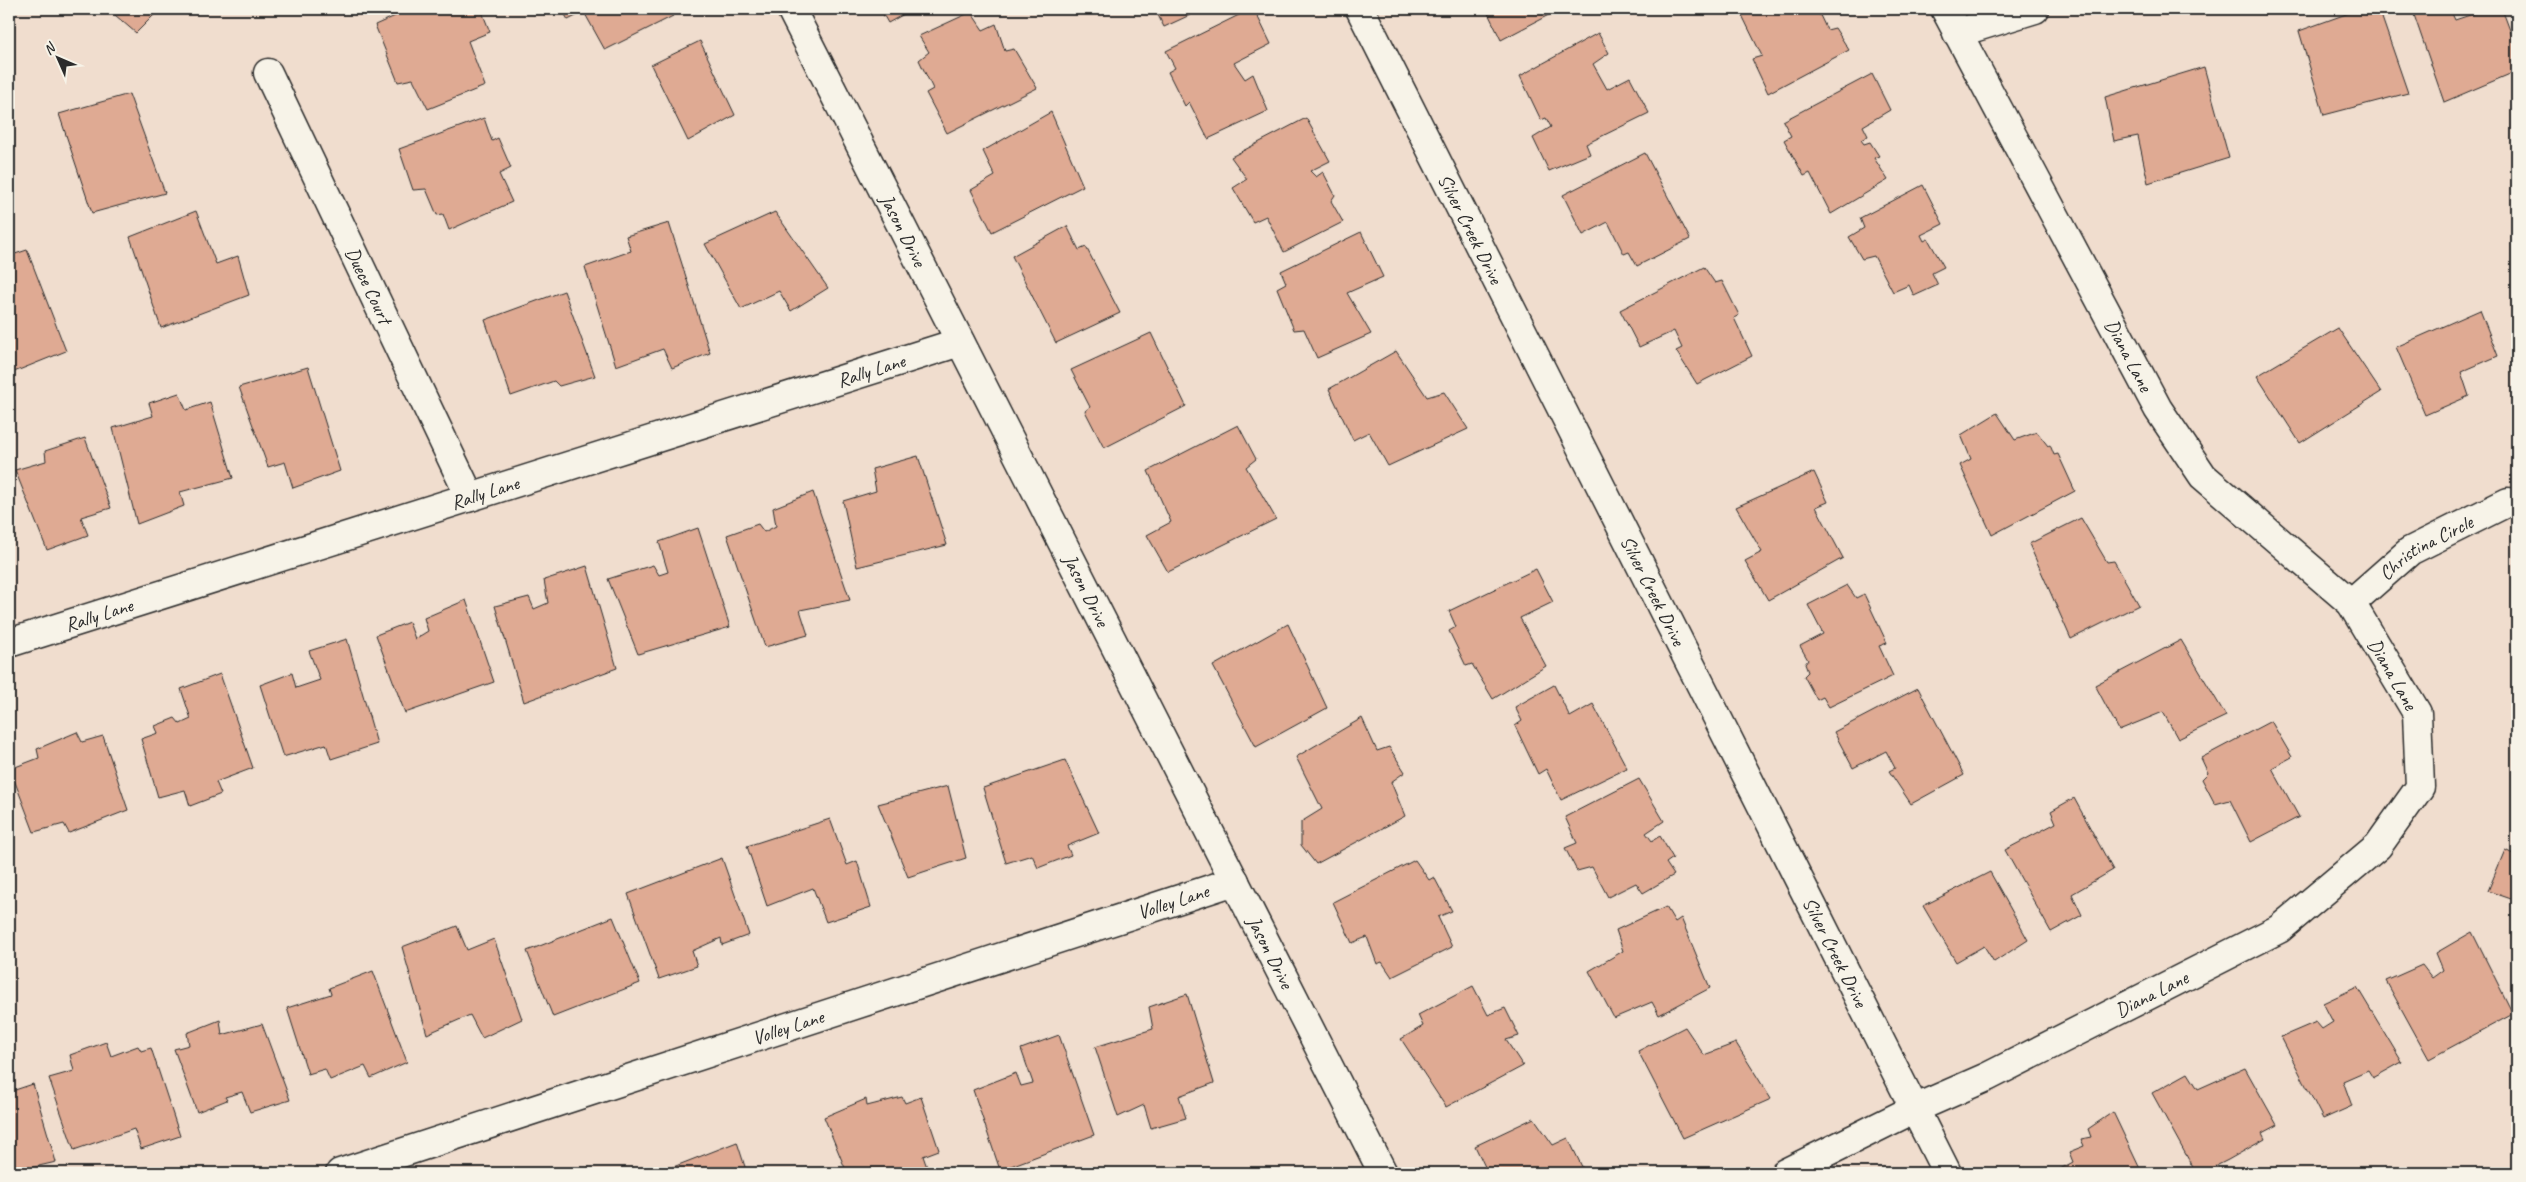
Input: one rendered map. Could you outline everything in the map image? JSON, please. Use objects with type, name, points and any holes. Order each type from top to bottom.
[{"type":"street","name":"Jason Drive","points":[[791,9],[1383,1173]]},
{"type":"street","name":"Silver Creek Drive","points":[[1360,9],[1947,1173]]},
{"type":"street","name":"Diana Lane","points":[[1785,1173],[1914,1109],[1988,1077],[2278,929],[2378,846],[2420,787],[2417,713],[2351,603],[2203,476],[2158,409],[1945,9]]},
{"type":"street","points":[[1957,33],[2035,9]]},
{"type":"street","name":"Duece Court","points":[[268,73],[470,497]]},
{"type":"street","name":"Rally Lane","points":[[9,644],[960,342]]},
{"type":"street","name":"Christina Circle","points":[[2351,603],[2410,551],[2508,502]]},
{"type":"street","name":"Volley Lane","points":[[340,1173],[1235,882]]},
{"type":"building","points":[[108,9],[160,9],[136,33]]},
{"type":"building","points":[[411,9],[481,9],[490,32],[468,41],[485,86],[428,109],[413,79],[398,82],[375,25]]},
{"type":"building","points":[[562,9],[669,9],[673,16],[605,50],[584,12],[568,20]]},
{"type":"building","points":[[880,9],[913,9],[888,23]]},
{"type":"building","points":[[1155,9],[1203,9],[1164,27]]},
{"type":"building","points":[[1254,9],[1271,44],[1234,63],[1245,79],[1253,74],[1268,111],[1208,139],[1189,102],[1185,106],[1168,72],[1175,68],[1166,51]]},
{"type":"building","points":[[1486,9],[1560,9],[1501,40]]},
{"type":"building","points":[[1739,9],[1817,9],[1827,30],[1835,28],[1849,50],[1768,93],[1752,59],[1762,56]]},
{"type":"building","points":[[2360,9],[2379,9],[2408,93],[2324,115],[2299,31]]},
{"type":"building","points":[[2412,9],[2450,9],[2455,20],[2488,9],[2502,9],[2517,49],[2517,71],[2444,102]]},
{"type":"building","points":[[971,12],[983,30],[996,24],[1005,51],[1014,49],[1037,88],[947,133],[926,93],[933,89],[919,60],[929,52],[919,36]]},
{"type":"building","points":[[1598,33],[1609,53],[1593,64],[1607,89],[1630,77],[1649,113],[1586,144],[1590,154],[1549,171],[1533,138],[1551,127],[1546,118],[1541,120],[1520,76]]},
{"type":"building","points":[[700,41],[735,115],[688,141],[651,65]]},
{"type":"building","points":[[2204,67],[2229,158],[2148,183],[2138,136],[2114,141],[2105,97]]},
{"type":"building","points":[[1872,74],[1890,110],[1863,126],[1868,136],[1861,140],[1864,144],[1870,142],[1879,156],[1874,158],[1888,180],[1831,214],[1810,173],[1804,176],[1784,140],[1791,136],[1783,121]]},
{"type":"building","points":[[129,94],[165,193],[92,213],[59,114]]},
{"type":"building","points":[[1051,112],[1083,186],[992,232],[971,190],[995,176],[983,151]]},
{"type":"building","points":[[484,118],[492,141],[498,138],[511,168],[499,174],[512,202],[449,230],[443,214],[437,215],[426,189],[413,190],[399,149]]},
{"type":"building","points":[[1306,118],[1330,161],[1310,171],[1316,177],[1323,172],[1335,195],[1331,201],[1343,222],[1284,252],[1266,216],[1253,222],[1233,188],[1247,179],[1231,157]]},
{"type":"building","points":[[1645,153],[1690,239],[1637,266],[1629,252],[1624,254],[1608,222],[1583,235],[1563,195]]},
{"type":"building","points":[[1923,185],[1943,224],[1921,235],[1924,241],[1928,239],[1944,267],[1932,273],[1938,285],[1914,296],[1909,285],[1893,292],[1874,256],[1862,259],[1849,237],[1864,228],[1860,218]]},
{"type":"building","points":[[196,211],[216,264],[238,256],[249,295],[161,328],[130,237]]},
{"type":"building","points":[[775,212],[828,288],[791,311],[779,291],[741,309],[705,244]]},
{"type":"building","points":[[669,223],[710,353],[672,368],[663,349],[616,366],[585,267],[631,251],[626,236]]},
{"type":"building","points":[[1067,226],[1079,250],[1086,247],[1120,313],[1056,343],[1012,256]]},
{"type":"building","points":[[1361,232],[1383,277],[1347,293],[1371,334],[1317,358],[1304,329],[1294,330],[1277,288],[1286,283],[1281,271]]},
{"type":"building","points":[[27,250],[66,351],[9,374],[9,256]]},
{"type":"building","points":[[1704,267],[1715,283],[1722,281],[1739,315],[1734,318],[1752,356],[1697,384],[1676,351],[1682,348],[1674,331],[1639,347],[1620,310]]},
{"type":"building","points":[[564,291],[595,376],[559,386],[554,381],[511,396],[485,320]]},
{"type":"building","points":[[2480,310],[2498,356],[2461,372],[2469,396],[2425,415],[2396,347]]},
{"type":"building","points":[[2338,328],[2381,392],[2300,443],[2257,376]]},
{"type":"building","points":[[1151,333],[1186,406],[1104,448],[1085,411],[1090,407],[1071,370]]},
{"type":"building","points":[[1396,351],[1427,397],[1444,392],[1468,429],[1388,466],[1369,432],[1353,440],[1329,389]]},
{"type":"building","points":[[308,367],[340,471],[293,488],[285,462],[268,467],[239,387]]},
{"type":"building","points":[[179,393],[186,410],[210,402],[233,478],[180,492],[184,506],[137,524],[113,428],[153,416],[149,403]]},
{"type":"building","points":[[1997,413],[2015,440],[2037,432],[2048,446],[2050,445],[2054,455],[2058,454],[2075,491],[1992,535],[1960,465],[1971,459],[1961,435]]},
{"type":"building","points":[[1238,425],[1256,459],[1246,467],[1276,519],[1168,572],[1147,535],[1171,522],[1148,471]]},
{"type":"building","points":[[85,438],[111,508],[81,517],[88,535],[47,550],[15,470],[46,461],[45,451]]},
{"type":"building","points":[[918,456],[947,545],[857,567],[843,501],[876,491],[872,469]]},
{"type":"building","points":[[1814,472],[1828,502],[1816,507],[1843,558],[1768,600],[1745,561],[1762,552],[1736,507]]},
{"type":"building","points":[[813,492],[850,600],[800,610],[808,635],[765,647],[727,535],[758,524],[764,532],[776,526],[773,508]]},
{"type":"building","points":[[2081,518],[2107,562],[2114,561],[2139,605],[2071,639],[2029,544]]},
{"type":"building","points":[[698,528],[730,627],[638,654],[608,579],[653,565],[659,575],[668,572],[659,542]]},
{"type":"building","points":[[587,566],[617,668],[524,702],[495,606],[529,597],[534,609],[548,603],[544,580]]},
{"type":"building","points":[[1536,569],[1553,602],[1520,618],[1546,666],[1493,699],[1472,664],[1466,666],[1449,631],[1456,627],[1449,611]]},
{"type":"building","points":[[1847,585],[1856,598],[1864,594],[1887,643],[1879,646],[1893,676],[1829,707],[1823,697],[1817,700],[1804,676],[1808,672],[1805,664],[1808,660],[1800,646],[1823,634],[1808,605]]},
{"type":"building","points":[[466,600],[494,682],[405,713],[376,635],[409,622],[415,639],[428,631],[424,618]]},
{"type":"building","points":[[1288,624],[1327,708],[1256,747],[1213,666]]},
{"type":"building","points":[[347,639],[377,744],[331,759],[326,744],[283,757],[260,685],[292,673],[296,688],[320,680],[309,651]]},
{"type":"building","points":[[2181,640],[2226,716],[2178,739],[2163,712],[2119,730],[2095,685]]},
{"type":"building","points":[[220,674],[253,768],[216,782],[221,794],[190,806],[185,790],[158,797],[141,739],[158,733],[155,726],[175,718],[180,724],[191,719],[181,689]]},
{"type":"building","points":[[1554,685],[1570,717],[1593,704],[1627,768],[1561,800],[1546,769],[1538,774],[1515,726],[1522,721],[1515,707]]},
{"type":"building","points":[[1918,688],[1964,775],[1911,804],[1889,771],[1895,768],[1886,751],[1853,768],[1834,732]]},
{"type":"building","points":[[1362,718],[1377,751],[1389,747],[1405,772],[1391,782],[1405,816],[1316,864],[1301,845],[1301,822],[1322,809],[1296,757]]},
{"type":"building","points":[[2271,721],[2292,757],[2272,768],[2299,817],[2251,842],[2230,800],[2215,804],[2202,779],[2208,773],[2201,758]]},
{"type":"building","points":[[77,732],[82,742],[103,736],[128,810],[69,833],[64,824],[34,832],[10,769],[39,758],[37,749]]},
{"type":"building","points":[[1065,760],[1099,833],[1067,846],[1071,855],[1038,868],[1032,855],[1006,863],[983,788]]},
{"type":"building","points":[[1639,779],[1664,821],[1646,833],[1652,841],[1660,836],[1673,858],[1666,863],[1674,875],[1643,893],[1636,883],[1608,897],[1592,867],[1577,871],[1565,848],[1577,843],[1565,817]]},
{"type":"building","points":[[948,786],[966,858],[908,877],[878,804]]},
{"type":"building","points":[[2074,798],[2113,870],[2072,894],[2082,915],[2051,932],[2005,850],[2056,823],[2051,811]]},
{"type":"building","points":[[830,819],[847,865],[857,861],[871,907],[826,922],[813,888],[767,906],[747,846]]},
{"type":"building","points":[[2505,850],[2517,856],[2517,901],[2488,891]]},
{"type":"building","points":[[722,858],[749,935],[722,945],[721,938],[692,951],[697,966],[659,979],[628,894]]},
{"type":"building","points":[[1415,860],[1429,880],[1434,877],[1452,911],[1438,917],[1452,947],[1392,977],[1382,962],[1377,964],[1367,937],[1352,943],[1333,902]]},
{"type":"building","points":[[1990,872],[2028,940],[1994,962],[1984,946],[1956,962],[1923,906]]},
{"type":"building","points":[[1666,907],[1675,922],[1681,918],[1710,988],[1659,1015],[1652,1002],[1614,1018],[1589,971],[1623,951],[1616,930]]},
{"type":"building","points":[[613,917],[640,983],[553,1017],[527,951]]},
{"type":"building","points":[[457,926],[467,950],[494,939],[522,1019],[482,1038],[470,1015],[427,1034],[402,947]]},
{"type":"building","points":[[2472,932],[2513,1014],[2429,1059],[2386,981],[2422,965],[2432,978],[2443,970],[2436,953]]},
{"type":"building","points":[[373,971],[407,1062],[371,1078],[365,1066],[330,1080],[325,1069],[308,1074],[287,1008],[331,994],[329,988]]},
{"type":"building","points":[[1473,986],[1488,1015],[1505,1008],[1519,1036],[1506,1040],[1523,1066],[1446,1107],[1401,1039],[1423,1026],[1418,1015]]},
{"type":"building","points":[[2357,987],[2402,1062],[2373,1078],[2368,1070],[2343,1081],[2352,1106],[2323,1119],[2281,1037],[2316,1022],[2322,1029],[2333,1022],[2323,1003]]},
{"type":"building","points":[[1187,994],[1214,1083],[1179,1096],[1186,1118],[1151,1128],[1144,1105],[1118,1117],[1095,1047],[1153,1029],[1149,1007]]},
{"type":"building","points":[[220,1020],[222,1035],[262,1024],[290,1100],[250,1112],[242,1092],[225,1097],[227,1100],[197,1112],[174,1049],[189,1045],[187,1033]]},
{"type":"building","points":[[1685,1027],[1704,1055],[1736,1043],[1771,1099],[1683,1138],[1638,1051]]},
{"type":"building","points":[[1059,1035],[1094,1135],[1000,1170],[973,1090],[1016,1073],[1021,1086],[1033,1083],[1021,1049]]},
{"type":"building","points":[[106,1042],[111,1056],[138,1046],[141,1051],[151,1048],[180,1136],[141,1149],[134,1129],[74,1150],[49,1078],[74,1071],[70,1055]]},
{"type":"building","points":[[2245,1068],[2277,1125],[2262,1133],[2265,1139],[2202,1173],[2196,1173],[2152,1093],[2188,1073],[2198,1089]]},
{"type":"building","points":[[33,1084],[56,1162],[9,1173],[9,1092]]},
{"type":"building","points":[[902,1097],[905,1103],[921,1097],[939,1150],[923,1156],[929,1173],[847,1173],[824,1117],[866,1099],[867,1106]]},
{"type":"building","points":[[2113,1112],[2142,1173],[2053,1173],[2073,1162],[2069,1152],[2084,1146],[2081,1139],[2091,1137],[2088,1129]]},
{"type":"building","points":[[1534,1118],[1553,1145],[1568,1138],[1585,1173],[1488,1173],[1475,1146]]},
{"type":"building","points":[[737,1142],[747,1173],[658,1173]]}]
